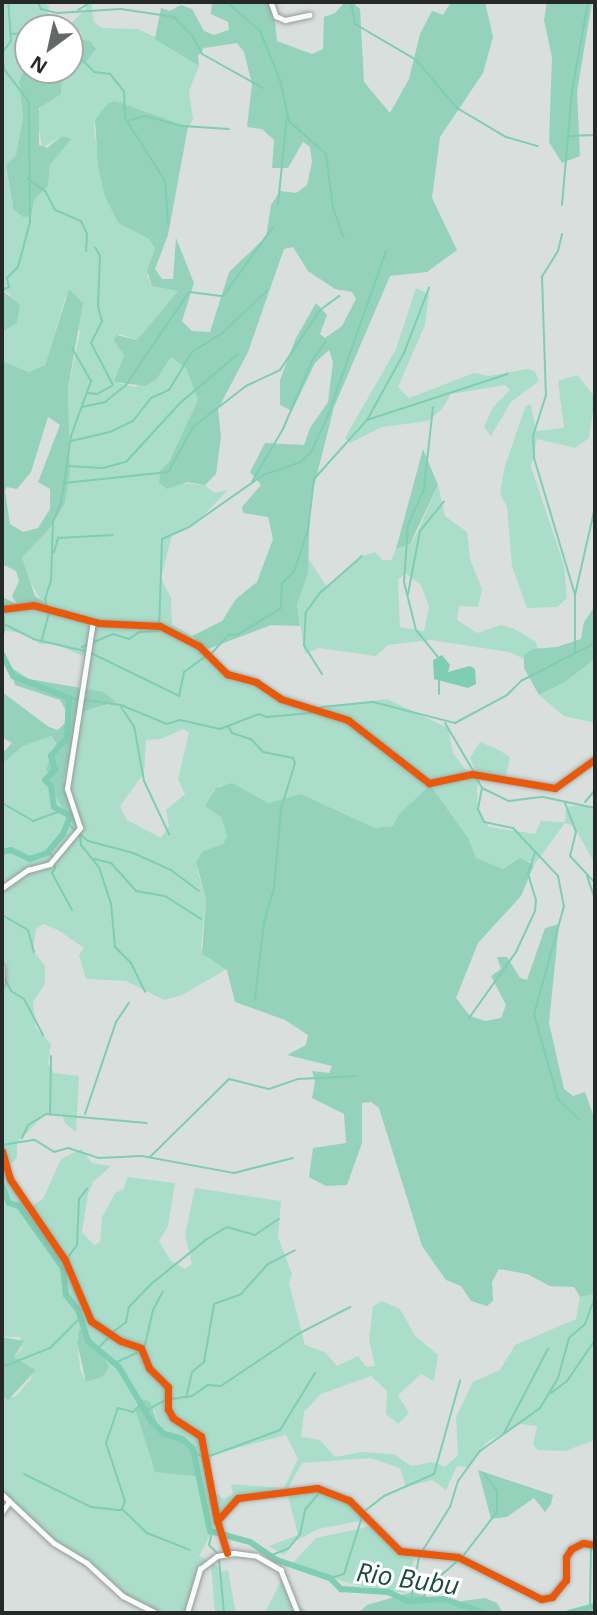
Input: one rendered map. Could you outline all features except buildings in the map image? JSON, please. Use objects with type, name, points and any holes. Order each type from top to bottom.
[{"type":"street","points":[[271,2],[276,16],[285,20],[309,15]]},
{"type":"street","points":[[2,609],[42,606],[93,622],[160,626],[200,646],[227,674],[256,682],[281,699],[348,720],[419,779],[439,782],[472,774],[555,788],[595,759]]},
{"type":"street","points":[[2,888],[28,870],[50,864],[80,828],[67,789],[93,622]]},
{"type":"street","points":[[2,967],[2,982]]},
{"type":"street","points":[[2,1151],[10,1179],[65,1261],[91,1321],[121,1341],[141,1348],[149,1368],[168,1387],[168,1409],[173,1418],[201,1436],[218,1521],[217,1529],[227,1553]]},
{"type":"street","points":[[218,1521],[246,1494],[331,1490],[355,1505],[400,1551],[457,1557],[544,1599],[552,1597],[566,1580],[566,1557],[571,1549],[583,1543],[595,1545]]},
{"type":"street","points":[[2,1494],[123,1596],[156,1613]]},
{"type":"street","points":[[2,1512],[9,1502]]},
{"type":"street","points":[[187,1613],[200,1569],[227,1553],[257,1556],[281,1570],[298,1613]]},
{"type":"shaded area","points":[[2,2],[41,2],[49,6],[48,14],[14,14],[14,84],[19,84],[23,117],[16,155],[6,165],[12,206],[34,200],[48,186],[50,165],[62,136],[42,148],[37,116],[42,104],[62,90],[62,84],[84,84],[84,54],[90,41],[84,40],[84,14],[81,14],[86,9],[85,2],[91,2],[94,22],[102,28],[138,29],[171,45],[199,66],[189,91],[193,119],[188,128],[128,108],[95,120],[94,130],[105,197],[118,223],[149,239],[155,249],[147,276],[152,286],[178,291],[137,340],[120,334],[114,341],[124,355],[115,382],[135,387],[161,372],[171,357],[186,368],[198,400],[197,409],[158,481],[205,485],[214,493],[228,490],[193,526],[172,535],[161,578],[171,598],[172,625],[192,636],[223,669],[264,683],[275,696],[308,708],[387,699],[448,728],[453,753],[468,773],[477,774],[470,758],[480,742],[510,757],[505,781],[479,777],[478,810],[489,827],[535,834],[541,821],[565,822],[566,807],[584,805],[595,811],[595,864],[574,826],[565,823],[534,865],[531,861],[503,869],[476,858],[430,785],[399,814],[393,826],[375,828],[301,794],[268,803],[221,785],[213,791],[227,836],[223,844],[203,851],[197,869],[206,899],[201,948],[207,958],[227,969],[182,995],[164,1000],[126,981],[86,979],[79,955],[84,948],[58,930],[43,924],[36,929],[33,950],[45,966],[45,984],[33,1002],[36,1028],[51,1044],[48,1064],[54,1073],[79,1076],[76,1132],[65,1123],[62,1114],[45,1114],[17,1143],[17,1158],[5,1169],[26,1209],[43,1199],[61,1159],[81,1149],[92,1163],[111,1166],[93,1182],[88,1194],[82,1232],[94,1245],[100,1242],[102,1217],[115,1193],[124,1189],[127,1177],[175,1183],[168,1226],[159,1241],[170,1260],[185,1269],[192,1264],[185,1235],[195,1188],[281,1201],[278,1237],[292,1274],[289,1283],[305,1345],[325,1352],[337,1366],[358,1356],[366,1367],[375,1366],[369,1340],[373,1306],[382,1301],[400,1309],[415,1336],[438,1355],[434,1381],[421,1374],[398,1395],[409,1413],[398,1424],[386,1414],[387,1391],[371,1376],[321,1394],[304,1412],[301,1437],[320,1440],[335,1457],[362,1452],[394,1454],[411,1466],[433,1462],[445,1467],[458,1455],[456,1417],[473,1382],[500,1370],[515,1345],[576,1319],[580,1297],[595,1294],[595,1440],[565,1451],[538,1450],[533,1445],[537,1426],[520,1424],[487,1442],[467,1467],[457,1466],[446,1490],[432,1480],[406,1487],[400,1468],[370,1458],[302,1463],[288,1488],[339,1492],[370,1519],[318,1529],[294,1542],[284,1555],[269,1546],[298,1535],[288,1496],[239,1496],[222,1513],[199,1556],[218,1566],[221,1572],[228,1570],[236,1613],[215,1613],[211,1566],[201,1573],[188,1613],[151,1613],[125,1600],[99,1576],[64,1553],[2,1497],[2,1397],[15,1397],[31,1379],[33,1368],[14,1357],[22,1348],[20,1337],[2,1337],[2,764],[23,746],[50,736],[56,743],[46,769],[57,799],[73,824],[72,798],[63,781],[81,712],[111,704],[104,692],[84,691],[91,660],[56,644],[40,644],[26,634],[2,630],[5,610],[42,602],[22,568],[22,558],[50,528],[65,503],[70,472],[68,388],[80,332],[66,295],[45,365],[29,372],[2,361],[2,332],[17,323],[10,294],[2,290]],"holes":[[[183,729],[189,733],[178,779],[185,794],[166,810],[169,826],[161,838],[127,820],[120,806],[144,773],[146,740],[161,739]],[[77,1336],[99,1346],[91,1381],[86,1382],[80,1369]],[[154,1409],[160,1430],[179,1434],[199,1473],[152,1464],[145,1430]],[[286,1435],[298,1459],[284,1488],[231,1484],[233,1494],[223,1499],[212,1490],[211,1455]]]},
{"type":"shaded area","points":[[212,2],[273,2],[277,41],[312,54],[323,49],[324,17],[335,13],[345,2],[352,2],[360,9],[364,82],[390,113],[409,79],[420,34],[432,11],[443,15],[451,2],[485,2],[493,37],[483,73],[440,137],[432,198],[457,250],[427,272],[390,276],[334,407],[310,502],[308,573],[297,604],[300,626],[271,625],[205,650],[192,636],[222,621],[236,599],[257,582],[273,539],[268,517],[243,513],[242,507],[261,485],[250,472],[265,443],[304,445],[310,428],[328,402],[333,362],[329,350],[315,363],[292,411],[280,405],[280,380],[296,338],[316,303],[327,315],[320,334],[325,338],[342,326],[356,299],[352,292],[335,289],[308,271],[293,247],[284,249],[248,352],[218,409],[221,437],[216,474],[205,485],[187,482],[167,489],[159,483],[160,471],[169,462],[198,400],[186,368],[171,357],[156,380],[145,386],[114,382],[124,355],[114,341],[116,335],[137,340],[178,291],[152,286],[147,271],[155,249],[149,239],[118,223],[105,197],[98,166],[95,120],[108,103],[115,101],[188,127],[168,235],[155,269],[162,279],[173,279],[176,238],[194,283],[182,321],[192,331],[210,332],[229,272],[266,237],[271,205],[280,191],[296,193],[307,185],[312,162],[310,147],[303,142],[288,168],[272,168],[274,140],[262,129],[247,127],[252,84],[244,52],[237,43],[204,48],[198,56],[199,66],[155,39],[161,8],[170,11],[181,5],[192,9],[204,31],[214,35],[229,30],[228,22],[211,14]]},
{"type":"shaded area","points":[[547,2],[592,2],[577,92],[580,156],[562,163],[549,142],[552,57],[544,20]]},
{"type":"shaded area","points":[[84,40],[90,41],[96,49],[85,63]]},
{"type":"shaded area","points":[[19,84],[62,84],[61,94],[39,108],[39,145],[47,148],[62,136],[71,139],[50,165],[48,186],[34,200],[31,216],[23,217],[13,209],[6,165],[16,155],[23,117]]},
{"type":"shaded area","points":[[416,288],[429,294],[425,325],[398,387],[409,398],[474,373],[489,376],[526,369],[535,371],[539,381],[511,402],[491,436],[484,427],[493,407],[510,390],[505,385],[451,394],[442,409],[428,421],[382,427],[350,443],[345,438],[396,349]]},
{"type":"shaded area","points":[[69,289],[83,303],[68,388],[70,472],[65,503],[50,528],[22,558],[35,596],[46,603],[44,608],[23,605],[2,615],[2,597],[17,604],[12,596],[19,581],[16,571],[2,564],[2,361],[29,372],[45,365]],"holes":[[[48,417],[60,425],[38,482],[50,489],[50,509],[38,528],[23,532],[10,524],[5,491],[7,487],[17,489],[31,472]]]},
{"type":"shaded area","points":[[2,290],[20,305],[17,323],[2,332]]},
{"type":"shaded area","points":[[577,375],[595,397],[589,438],[575,448],[537,439],[531,467],[564,565],[567,598],[557,607],[527,608],[512,566],[507,507],[500,494],[504,469],[526,405],[531,405],[536,431],[564,428],[558,381]]},
{"type":"shaded area","points":[[423,449],[438,485],[410,544],[396,549]]},
{"type":"shaded area","points":[[438,485],[445,516],[467,532],[470,559],[482,589],[478,607],[459,606],[457,620],[477,633],[501,625],[514,629],[535,641],[538,649],[524,659],[509,652],[431,640],[388,645],[376,656],[319,648],[305,654],[297,604],[308,558],[327,587],[360,557],[375,552],[383,560],[391,560],[396,549],[410,544]],"holes":[[[405,573],[421,585],[429,607],[424,631],[400,627],[398,580]]]},
{"type":"shaded area","points":[[595,606],[595,659],[565,682],[539,695],[524,668],[524,655],[532,649],[557,647],[581,639],[584,622]]},
{"type":"shaded area","points":[[442,655],[450,665],[448,672],[470,666],[475,669],[476,684],[468,688],[434,679],[433,660]]},
{"type":"shaded area","points":[[595,659],[595,723],[564,716],[539,695],[565,682]]},
{"type":"shaded area","points":[[10,667],[29,679],[104,692],[116,702],[81,712],[63,781],[79,818],[73,825],[57,799],[46,769],[56,743],[51,736],[23,746],[2,764],[2,754],[12,743],[2,737],[2,692],[49,727],[58,730],[65,723],[65,709],[60,700],[15,685]]},
{"type":"shaded area","points":[[232,783],[268,803],[301,794],[375,828],[393,826],[399,814],[430,785],[468,838],[476,858],[503,869],[520,858],[534,865],[521,896],[478,943],[456,998],[470,1016],[485,1021],[501,1018],[506,1005],[491,976],[501,969],[497,957],[507,957],[520,978],[527,980],[545,928],[559,924],[549,1023],[564,1089],[573,1096],[585,1092],[595,1120],[595,1294],[580,1297],[574,1287],[550,1286],[527,1274],[499,1269],[492,1282],[493,1301],[487,1306],[471,1301],[461,1286],[446,1280],[422,1246],[379,1108],[371,1102],[362,1103],[362,1143],[347,1185],[326,1186],[309,1177],[313,1148],[346,1143],[344,1114],[312,1098],[315,1082],[312,1071],[329,1073],[332,1066],[287,1055],[306,1045],[308,1035],[285,1020],[235,1002],[227,970],[202,954],[206,899],[196,862],[203,851],[223,844],[227,836],[221,817],[205,806],[216,788]]},
{"type":"shaded area","points":[[84,1328],[109,1366],[104,1376],[86,1382],[77,1342],[79,1330]]},
{"type":"shaded area","points":[[2,1337],[24,1341],[14,1357],[36,1370],[8,1400],[2,1397]]},
{"type":"shaded area","points":[[143,1399],[150,1402],[160,1430],[179,1434],[193,1448],[199,1473],[195,1476],[155,1472],[136,1411]]},
{"type":"shaded area","points":[[478,1470],[553,1495],[551,1504],[545,1512],[534,1498],[507,1517],[491,1519]]},
{"type":"shaded area","points":[[376,1525],[398,1550],[414,1559],[405,1593],[360,1586],[290,1566],[316,1538]]},
{"type":"shaded area","points":[[284,1574],[296,1604],[310,1613],[265,1613]]},
{"type":"shaded area","points":[[412,1592],[447,1603],[485,1598],[497,1603],[503,1613],[358,1613],[367,1605]]},
{"type":"waterway","points":[[2,290],[9,287],[7,278],[18,267],[30,222],[29,102],[4,69],[2,53],[11,41],[8,2]]},
{"type":"waterway","points":[[38,2],[41,9],[57,13],[121,9],[174,17],[193,37],[202,54],[263,88]]},
{"type":"waterway","points":[[78,10],[91,2]]},
{"type":"waterway","points":[[227,2],[260,31],[280,80],[289,121],[326,154],[333,208],[344,238]]},
{"type":"waterway","points":[[351,2],[355,24],[415,59],[457,108],[506,137],[538,146]]},
{"type":"waterway","points":[[562,205],[572,91],[588,2]]},
{"type":"waterway","points":[[10,34],[14,34]]},
{"type":"waterway","points":[[84,62],[94,72],[110,74],[124,91],[125,118],[165,181],[168,225]]},
{"type":"waterway","points":[[127,121],[145,116],[183,126],[229,129]]},
{"type":"waterway","points":[[278,204],[287,116]]},
{"type":"waterway","points":[[569,136],[595,135]]},
{"type":"waterway","points":[[28,179],[45,191],[55,210],[81,221],[87,234],[86,251]]},
{"type":"waterway","points":[[82,407],[105,402],[126,385],[189,292],[223,296],[273,227]]},
{"type":"waterway","points":[[562,234],[558,251],[542,277],[546,395],[533,436],[534,458],[575,595]]},
{"type":"waterway","points":[[88,393],[97,394],[113,385],[91,343],[102,321],[98,306],[100,256],[95,247]]},
{"type":"waterway","points":[[82,647],[113,634],[129,639],[139,632],[159,631],[162,539],[189,527],[263,475],[301,462],[311,452],[327,418],[386,251]]},
{"type":"waterway","points":[[211,654],[228,635],[239,634],[281,608],[282,583],[294,572],[308,529],[314,479],[367,420],[404,353],[429,288]]},
{"type":"waterway","points":[[71,441],[110,432],[133,421],[151,398],[169,390],[192,352],[221,334],[267,291]]},
{"type":"waterway","points":[[64,483],[168,472],[193,427],[246,386],[280,370],[320,310],[339,296]]},
{"type":"waterway","points":[[252,482],[283,429],[312,361],[326,341]]},
{"type":"waterway","points":[[42,639],[49,612],[45,599],[51,580],[53,522],[61,503],[71,436],[91,381],[72,348]]},
{"type":"waterway","points":[[67,466],[103,468],[126,462],[180,403],[238,354]]},
{"type":"waterway","points":[[367,420],[508,374]]},
{"type":"waterway","points":[[433,407],[424,489],[408,525],[404,582],[416,630],[438,657]]},
{"type":"waterway","points":[[408,594],[420,531],[444,501]]},
{"type":"waterway","points":[[575,652],[575,595],[595,507]]},
{"type":"waterway","points":[[54,552],[58,538],[113,535]]},
{"type":"waterway","points":[[322,674],[304,645],[306,612],[320,593],[362,556]]},
{"type":"waterway","name":"Rio Bubu","points":[[2,618],[2,631]]},
{"type":"waterway","points":[[4,624],[33,639],[85,651]]},
{"type":"waterway","points":[[321,707],[373,702],[455,723],[507,695],[521,681],[595,643]]},
{"type":"waterway","points":[[91,653],[179,696],[184,672],[206,656]]},
{"type":"waterway","name":"Rio Bubu","points":[[2,654],[13,676],[69,698],[67,738],[51,756],[55,770],[45,780],[51,786],[54,807],[70,816],[63,834],[47,853],[30,859],[11,850],[2,852]]},
{"type":"waterway","points":[[439,679],[439,694]]},
{"type":"waterway","points":[[69,698],[121,705],[167,724],[180,720],[220,729],[259,714],[267,717],[320,712]]},
{"type":"waterway","points":[[121,707],[134,726],[144,781],[169,834]]},
{"type":"waterway","points":[[445,723],[474,772]]},
{"type":"waterway","points":[[228,726],[232,733],[251,739],[263,752],[293,758],[295,763],[281,809],[274,888],[264,922],[255,999]]},
{"type":"waterway","points":[[476,777],[482,788],[509,801],[543,797],[595,808]]},
{"type":"waterway","points":[[482,788],[478,809],[484,822],[513,828],[558,876],[564,906],[534,1014],[558,1099],[579,1119]]},
{"type":"waterway","points":[[585,802],[595,790]]},
{"type":"waterway","points":[[2,803],[33,821],[61,811]]},
{"type":"waterway","points":[[565,803],[576,832],[570,856],[595,883]]},
{"type":"waterway","points":[[66,822],[88,841],[133,853],[171,870],[199,891]]},
{"type":"waterway","points":[[80,835],[81,845],[99,867],[111,903],[115,947],[131,963],[145,992]]},
{"type":"waterway","points":[[50,850],[55,868],[52,873],[72,910]]},
{"type":"waterway","points":[[469,1018],[516,952],[535,911],[536,900],[528,874],[535,852]]},
{"type":"waterway","points":[[94,859],[111,863],[136,891],[165,896],[201,919]]},
{"type":"waterway","points":[[587,876],[595,899]]},
{"type":"waterway","points":[[2,915],[28,930],[34,952]]},
{"type":"waterway","points":[[3,975],[11,991],[24,999],[43,1035]]},
{"type":"waterway","points":[[85,1114],[116,1022],[129,1003]]},
{"type":"waterway","points":[[50,1114],[51,1056]]},
{"type":"waterway","points":[[150,1157],[229,1079],[269,1089],[298,1079],[356,1076]]},
{"type":"waterway","points":[[22,1138],[28,1125],[46,1114],[147,1123]]},
{"type":"waterway","points":[[2,1145],[35,1140],[54,1152],[68,1148],[98,1158],[142,1156],[234,1173],[293,1158]]},
{"type":"waterway","name":"Rio Bubu","points":[[2,1185],[9,1203],[19,1206],[63,1268],[66,1295],[78,1310],[88,1341],[119,1367],[151,1421],[164,1434],[182,1439],[193,1449],[210,1531],[250,1542],[277,1560],[330,1578],[341,1589],[388,1592],[408,1601],[444,1599],[484,1613]]},
{"type":"waterway","points":[[66,1260],[77,1245],[79,1199],[87,1189]]},
{"type":"waterway","points":[[112,1333],[126,1322],[129,1307],[151,1284],[207,1239],[227,1227],[255,1235],[279,1219]]},
{"type":"waterway","points":[[186,1398],[192,1372],[204,1362],[214,1304],[241,1294],[268,1264],[295,1250]]},
{"type":"waterway","points":[[144,1349],[153,1310],[163,1291]]},
{"type":"waterway","points":[[421,1553],[450,1507],[458,1481],[480,1451],[540,1408],[558,1378],[569,1338],[585,1324],[595,1297]]},
{"type":"waterway","points":[[171,1399],[192,1396],[208,1385],[221,1386],[298,1334],[350,1307]]},
{"type":"waterway","points":[[2,1367],[50,1348],[79,1319]]},
{"type":"waterway","points":[[98,1348],[109,1337]]},
{"type":"waterway","points":[[551,1393],[567,1381],[595,1340]]},
{"type":"waterway","points":[[504,1433],[548,1349]]},
{"type":"waterway","points":[[115,1363],[141,1351]]},
{"type":"waterway","points":[[207,1457],[280,1430],[315,1373]]},
{"type":"waterway","name":"Rio Bubu","points":[[366,1510],[384,1496],[434,1474],[460,1381]]},
{"type":"waterway","points":[[145,1411],[166,1400]]},
{"type":"waterway","points":[[142,1403],[133,1412],[118,1408],[106,1443],[125,1501],[122,1509],[147,1533],[190,1550]]},
{"type":"waterway","points":[[194,1452],[203,1457]]},
{"type":"waterway","points":[[24,1474],[91,1507],[121,1510]]},
{"type":"waterway","points":[[463,1556],[497,1512],[497,1491],[484,1474]]},
{"type":"waterway","points":[[272,1555],[289,1548],[300,1534],[305,1510],[319,1493]]},
{"type":"waterway","name":"Rio Bubu","points":[[330,1578],[344,1574],[362,1517]]},
{"type":"waterway","points":[[212,1532],[209,1545],[218,1554]]},
{"type":"waterway","points":[[590,1610],[591,1546]]},
{"type":"waterway","points":[[411,1601],[419,1557]]},
{"type":"waterway","points":[[219,1559],[224,1613]]},
{"type":"waterway","points":[[421,1601],[431,1584],[459,1560]]},
{"type":"waterway","name":"Rio Bubu","points":[[569,1613],[595,1606]]},
{"type":"cycle path","points":[[2,609],[33,605],[99,623],[160,626],[199,646],[227,674],[256,682],[281,699],[348,720],[429,783],[472,774],[555,788],[595,759]]},
{"type":"cycle path","points":[[2,1151],[10,1179],[65,1260],[91,1321],[121,1341],[141,1348],[149,1368],[168,1387],[168,1409],[173,1418],[201,1436],[217,1521]]},
{"type":"cycle path","points":[[227,1553],[217,1521],[238,1498],[317,1488],[349,1500],[400,1551],[458,1557],[541,1599],[552,1597],[566,1580],[566,1557],[571,1549],[583,1543],[595,1545]]}]
